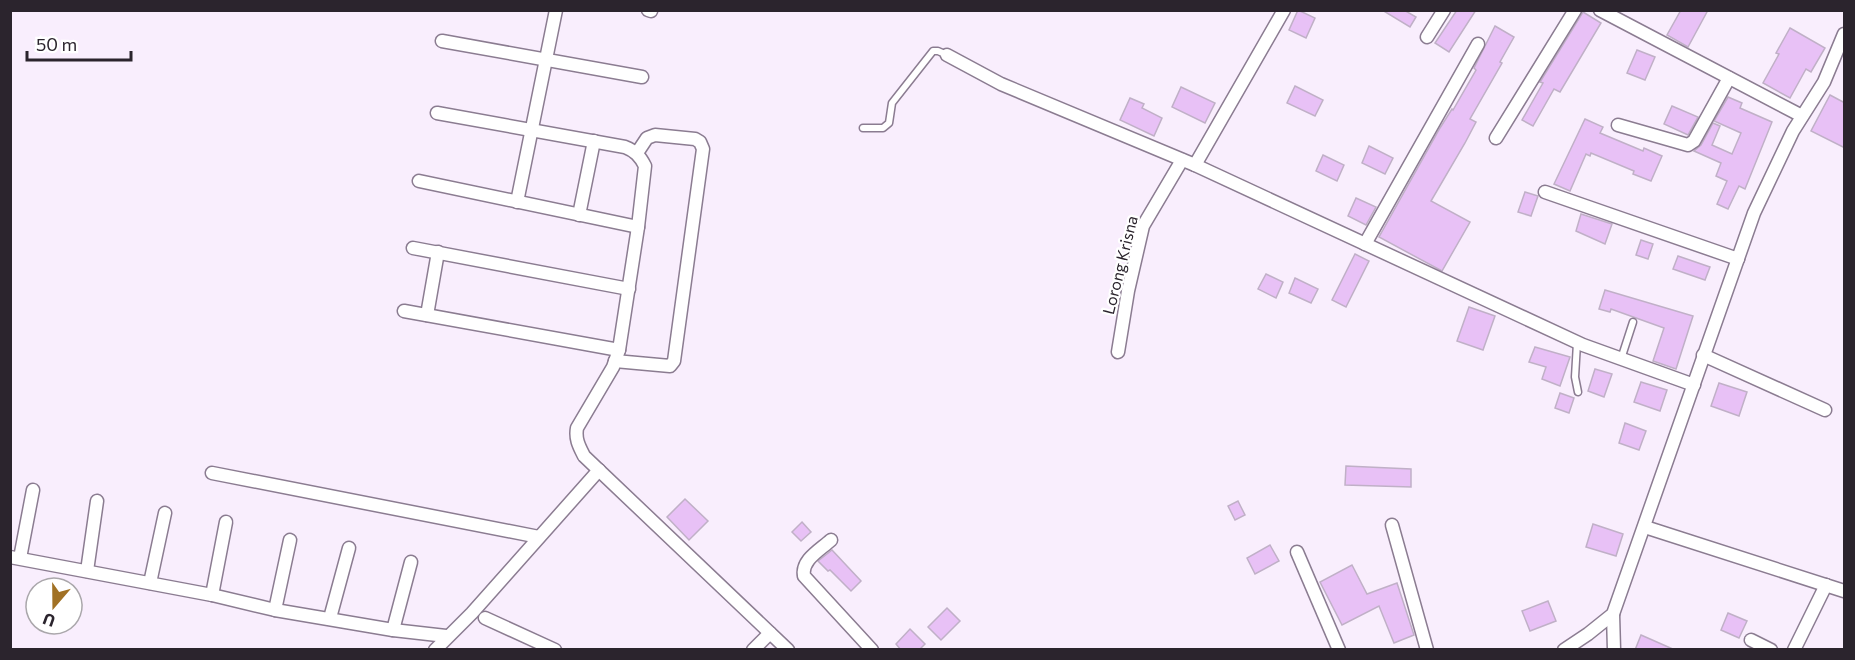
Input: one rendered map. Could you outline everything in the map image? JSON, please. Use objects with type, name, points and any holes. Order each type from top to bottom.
[{"type":"street","points":[[518,202],[556,10]]},
{"type":"street","points":[[1195,165],[1284,10]]},
{"type":"street","points":[[1427,37],[1444,10]]},
{"type":"street","points":[[1496,138],[1575,10]]},
{"type":"street","points":[[1600,10],[1802,116]]},
{"type":"street","points":[[1614,650],[1613,614],[1754,213],[1768,180],[1802,116],[1824,82],[1845,34]]},
{"type":"street","points":[[442,41],[642,77]]},
{"type":"street","points":[[1365,244],[1478,44]]},
{"type":"street","points":[[947,56],[1001,84],[1195,165],[1577,342],[1694,385]]},
{"type":"street","points":[[1618,125],[1688,145],[1694,141],[1729,78]]},
{"type":"street","points":[[437,112],[625,147],[637,153],[645,166],[629,289],[617,356],[579,422],[575,436],[584,456],[788,650]]},
{"type":"street","points":[[404,311],[661,366],[670,366],[674,361],[703,148],[695,139],[655,135],[647,138],[637,153]]},
{"type":"street","points":[[579,215],[594,141]]},
{"type":"street","name":"Lorong Krisna","points":[[1118,352],[1143,226],[1182,160]]},
{"type":"street","points":[[419,182],[638,227]]},
{"type":"street","points":[[1545,192],[1738,259]]},
{"type":"street","points":[[413,248],[629,289]]},
{"type":"street","points":[[427,315],[438,252]]},
{"type":"street","points":[[1703,355],[1825,410]]},
{"type":"street","points":[[435,650],[599,470]]},
{"type":"street","points":[[212,473],[538,537]]},
{"type":"street","points":[[33,490],[15,557],[212,595],[276,610],[393,630],[446,636]]},
{"type":"street","points":[[87,571],[97,501]]},
{"type":"street","points":[[150,583],[165,513]]},
{"type":"street","points":[[212,595],[226,522]]},
{"type":"street","points":[[1392,525],[1427,650]]},
{"type":"street","points":[[1645,527],[1845,591]]},
{"type":"street","points":[[276,610],[290,540]]},
{"type":"street","points":[[831,540],[806,562],[803,569],[804,576],[872,650]]},
{"type":"street","points":[[330,618],[349,548]]},
{"type":"street","points":[[1297,552],[1339,650]]},
{"type":"street","points":[[393,630],[411,562]]},
{"type":"street","points":[[1794,650],[1826,585]]},
{"type":"street","points":[[1564,650],[1613,614]]},
{"type":"street","points":[[485,618],[555,650]]},
{"type":"street","points":[[753,650],[770,633]]},
{"type":"street","points":[[1751,640],[1771,650]]},
{"type":"lane","points":[[863,128],[886,126],[889,123],[892,104],[933,51],[947,56]]},
{"type":"lane","points":[[1621,359],[1633,322]]},
{"type":"lane","points":[[1577,342],[1575,377],[1578,392]]},
{"type":"building","points":[[1298,10],[1315,18],[1306,38],[1289,30]]},
{"type":"building","points":[[1382,10],[1404,10],[1416,17],[1410,27]]},
{"type":"building","points":[[1457,10],[1476,10],[1449,52],[1435,43]]},
{"type":"building","points":[[1681,10],[1708,10],[1688,47],[1667,35]]},
{"type":"building","points":[[1583,12],[1601,23],[1560,92],[1554,89],[1533,126],[1522,120],[1543,83],[1540,82]]},
{"type":"building","points":[[1495,26],[1514,37],[1470,119],[1476,122],[1431,201],[1470,222],[1442,271],[1379,237],[1440,128],[1476,70],[1474,68]]},
{"type":"building","points":[[1790,28],[1825,48],[1811,72],[1806,69],[1790,98],[1763,83]]},
{"type":"building","points":[[1637,50],[1655,57],[1645,80],[1627,73]]},
{"type":"building","points":[[1295,86],[1323,100],[1315,116],[1287,103]]},
{"type":"building","points":[[1181,87],[1215,103],[1205,123],[1172,107]]},
{"type":"building","points":[[1830,95],[1845,103],[1845,148],[1811,131]]},
{"type":"building","points":[[1728,97],[1742,103],[1740,108],[1772,122],[1745,189],[1739,186],[1728,209],[1717,204],[1727,181],[1716,176],[1721,163],[1694,151],[1701,145],[1713,123],[1720,126],[1712,145],[1732,154],[1741,133],[1714,121]]},
{"type":"building","points":[[1130,98],[1144,104],[1142,108],[1162,118],[1154,136],[1120,120]]},
{"type":"building","points":[[1672,106],[1698,117],[1688,135],[1664,124]]},
{"type":"building","points":[[1585,119],[1603,127],[1600,133],[1643,151],[1644,148],[1662,156],[1651,181],[1633,174],[1634,171],[1591,153],[1590,156],[1586,154],[1570,191],[1554,184]]},
{"type":"building","points":[[1369,146],[1393,158],[1385,174],[1362,163]]},
{"type":"building","points":[[1323,155],[1344,165],[1337,181],[1316,171]]},
{"type":"building","points":[[1525,192],[1538,196],[1531,216],[1518,212]]},
{"type":"building","points":[[1356,198],[1376,207],[1366,225],[1348,216]]},
{"type":"building","points":[[1581,214],[1612,224],[1605,244],[1576,231]]},
{"type":"building","points":[[1641,240],[1653,244],[1648,259],[1636,255]]},
{"type":"building","points":[[1355,254],[1369,261],[1346,307],[1332,300]]},
{"type":"building","points":[[1678,256],[1710,267],[1705,280],[1673,269]]},
{"type":"building","points":[[1266,274],[1283,282],[1276,298],[1258,289]]},
{"type":"building","points":[[1295,278],[1318,289],[1311,303],[1289,293]]},
{"type":"building","points":[[1605,290],[1693,316],[1676,369],[1653,361],[1664,328],[1611,309],[1610,312],[1599,309]]},
{"type":"building","points":[[1469,307],[1495,316],[1483,350],[1457,341]]},
{"type":"building","points":[[1535,347],[1570,357],[1560,386],[1542,379],[1546,367],[1529,362]]},
{"type":"building","points":[[1595,369],[1612,374],[1604,397],[1588,391]]},
{"type":"building","points":[[1641,382],[1667,390],[1660,411],[1634,402]]},
{"type":"building","points":[[1719,383],[1747,392],[1739,416],[1711,406]]},
{"type":"building","points":[[1560,393],[1574,398],[1569,413],[1555,408]]},
{"type":"building","points":[[1625,423],[1646,431],[1639,450],[1619,443]]},
{"type":"building","points":[[1346,466],[1411,469],[1411,487],[1345,485]]},
{"type":"building","points":[[685,499],[708,521],[689,540],[667,517]]},
{"type":"building","points":[[1238,501],[1245,515],[1235,520],[1228,506]]},
{"type":"building","points":[[802,522],[811,532],[801,541],[792,532]]},
{"type":"building","points":[[1593,524],[1623,534],[1616,556],[1586,547]]},
{"type":"building","points":[[1270,545],[1279,561],[1255,574],[1247,558]]},
{"type":"building","points":[[832,550],[861,581],[851,591],[818,561]]},
{"type":"building","points":[[1352,565],[1367,594],[1397,583],[1414,635],[1394,643],[1379,606],[1342,625],[1320,582]]},
{"type":"building","points":[[1548,601],[1556,621],[1530,631],[1522,611]]},
{"type":"building","points":[[947,608],[960,621],[941,640],[928,627]]},
{"type":"building","points":[[1728,613],[1747,621],[1739,638],[1721,630]]},
{"type":"building","points":[[910,629],[925,644],[919,650],[901,650],[896,644]]},
{"type":"building","points":[[1641,635],[1675,650],[1635,650]]}]
